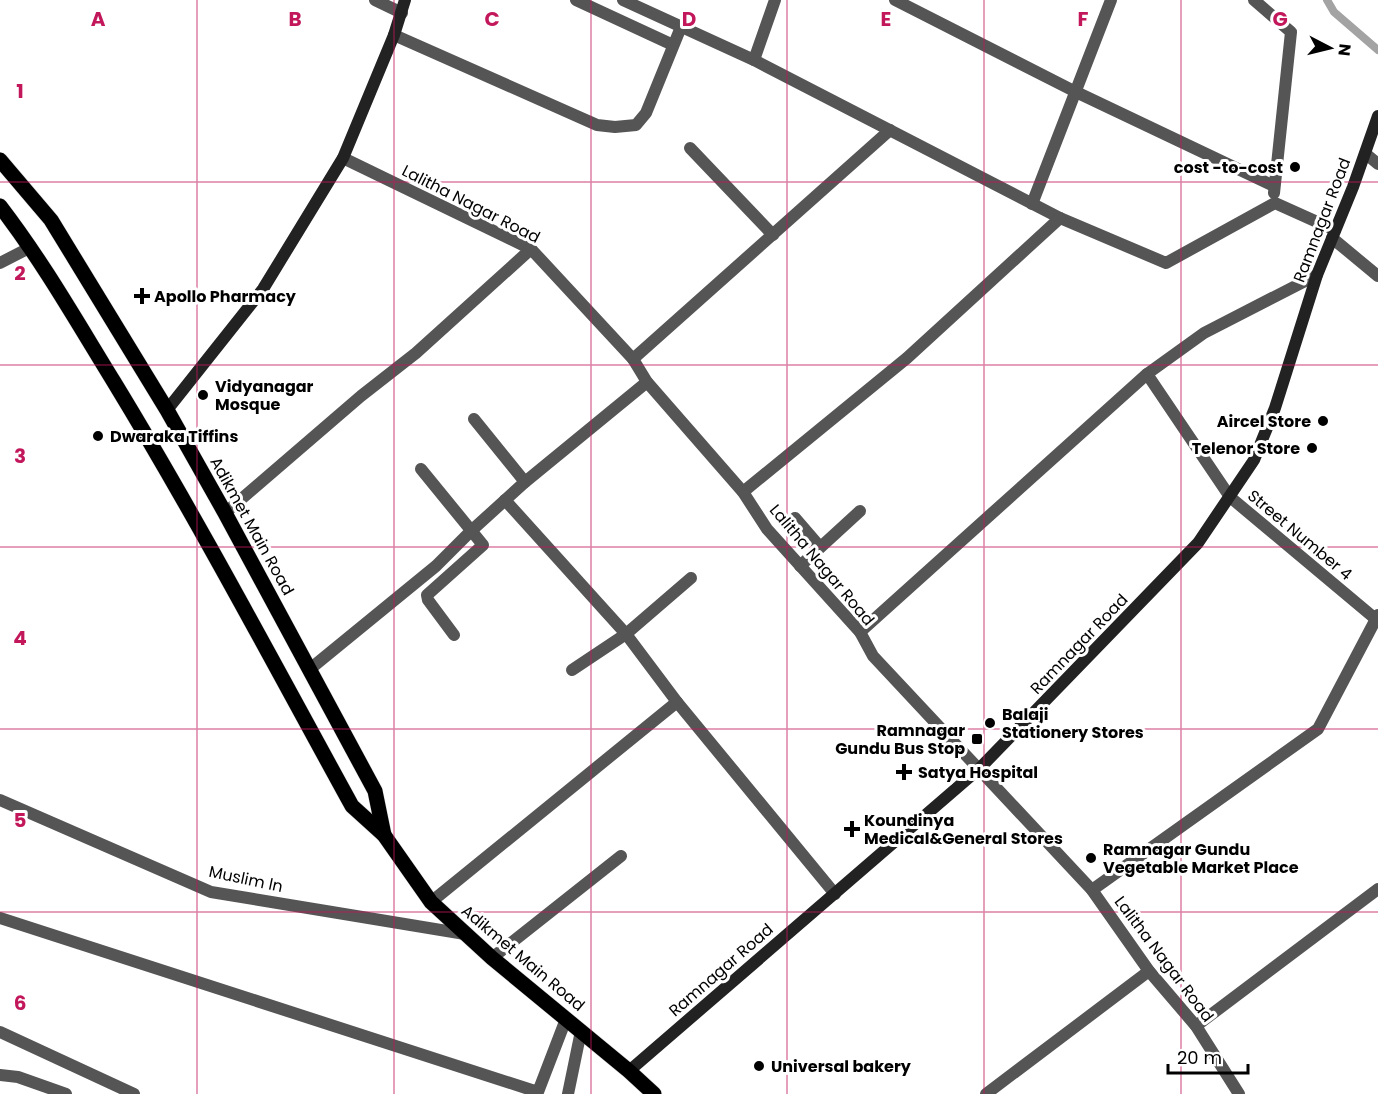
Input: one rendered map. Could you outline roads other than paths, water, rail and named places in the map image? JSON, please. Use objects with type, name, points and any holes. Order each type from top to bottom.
[{"type":"main road","points":[[167,410],[263,289],[343,158],[394,35],[405,0]]},
{"type":"main road","name":"Ramnagar Road","points":[[629,1071],[980,768],[1198,543],[1254,460],[1275,408],[1317,275],[1366,154],[1377,118]]},
{"type":"main road","name":"Adikmet Main Road","points":[[0,160],[51,220],[167,410],[375,791],[384,835]]},
{"type":"main road","name":"Adikmet Main Road","points":[[0,206],[32,247],[142,427],[206,538],[352,806],[384,835],[431,902],[492,958],[654,1094]]},
{"type":"street","points":[[375,0],[402,13]]},
{"type":"street","points":[[576,0],[673,45]]},
{"type":"street","points":[[623,0],[754,60],[1060,218],[1166,263],[1275,203]]},
{"type":"street","points":[[754,60],[775,0]]},
{"type":"street","points":[[895,0],[1076,92],[1274,186]]},
{"type":"street","points":[[1032,204],[1111,0]]},
{"type":"street","points":[[1254,0],[1291,32],[1274,186],[1275,203]]},
{"type":"street","points":[[394,35],[597,125],[615,127],[636,125],[646,113],[681,27]]},
{"type":"street","points":[[633,359],[891,130]]},
{"type":"street","points":[[690,148],[773,235]]},
{"type":"street","points":[[1366,154],[1378,164]]},
{"type":"street","name":"Lalitha Nagar Road","points":[[343,158],[531,249],[633,359],[647,382],[743,492],[767,529],[860,632],[873,656],[1092,890],[1149,971],[1196,1026],[1239,1094]]},
{"type":"street","points":[[1275,203],[1334,234],[1378,276]]},
{"type":"street","points":[[743,492],[907,358],[1060,218]]},
{"type":"street","points":[[0,263],[32,247]]},
{"type":"street","points":[[225,513],[361,396],[416,353],[531,249]]},
{"type":"street","points":[[860,632],[1147,374],[1204,333],[1317,275]]},
{"type":"street","name":"Street Number 4","points":[[1147,374],[1230,497],[1377,618]]},
{"type":"street","points":[[310,669],[436,566],[525,482],[647,382]]},
{"type":"street","points":[[474,419],[525,482]]},
{"type":"street","points":[[421,469],[483,545],[447,580],[427,595],[428,600],[454,635]]},
{"type":"street","points":[[505,501],[626,634],[677,702],[835,894]]},
{"type":"street","points":[[800,566],[860,512]]},
{"type":"street","points":[[795,518],[820,547]]},
{"type":"street","points":[[436,566],[447,580]]},
{"type":"street","points":[[572,670],[626,634],[691,578]]},
{"type":"street","points":[[1092,890],[1318,729],[1377,618]]},
{"type":"street","points":[[431,902],[677,702]]},
{"type":"street","name":"Muslim ln","points":[[0,800],[211,892],[465,934]]},
{"type":"street","points":[[492,958],[621,856]]},
{"type":"street","points":[[1196,1026],[1378,889]]},
{"type":"street","points":[[0,918],[538,1092],[566,1019]]},
{"type":"street","points":[[986,1094],[1149,971]]},
{"type":"street","points":[[568,1094],[581,1031]]},
{"type":"street","points":[[0,1032],[134,1094]]},
{"type":"street","points":[[0,1075],[18,1077],[66,1094]]},
{"type":"waterway","points":[[1327,0],[1334,12],[1378,50]]},
{"type":"place","name":"cost -to-cost","points":[[1295,167]]},
{"type":"place","name":"Apollo Pharmacy","points":[[142,296]]},
{"type":"place","name":"Vidyanagar Mosque","points":[[203,395]]},
{"type":"place","name":"Aircel Store","points":[[1323,421]]},
{"type":"place","name":"Dwaraka Tiffins","points":[[98,436]]},
{"type":"place","name":"Telenor Store","points":[[1312,448]]},
{"type":"place","name":"Balaji Stationery Stores","points":[[990,723]]},
{"type":"place","name":"Ramnagar Gundu Bus Stop","points":[[977,739]]},
{"type":"place","name":"Satya Hospital","points":[[904,772]]},
{"type":"place","name":"Koundinya Medical&General Stores","points":[[852,829]]},
{"type":"place","name":"Ramnagar Gundu Vegetable Market Place","points":[[1091,858]]},
{"type":"place","name":"Universal bakery","points":[[759,1066]]}]
